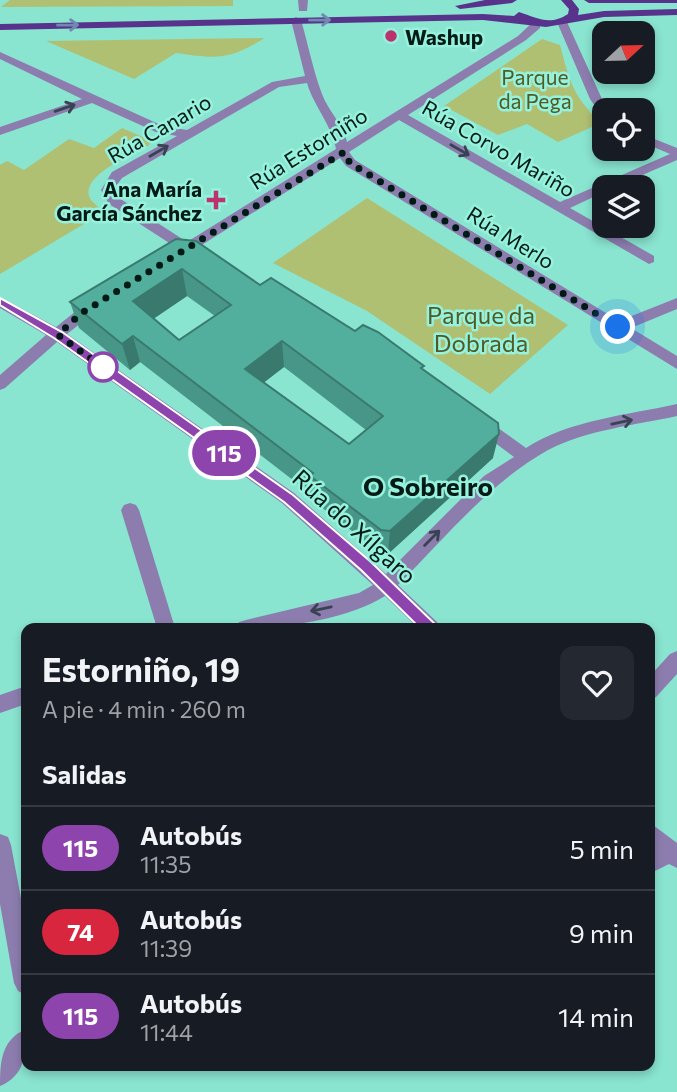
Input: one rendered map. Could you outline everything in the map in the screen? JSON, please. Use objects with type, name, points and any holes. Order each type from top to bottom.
[{"type":"main road","points":[[0,16],[303,5],[480,5],[512,0]]},
{"type":"main road","points":[[519,0],[515,9],[532,21]]},
{"type":"main road","points":[[565,21],[573,15],[574,9],[566,0]]},
{"type":"main road","points":[[589,0],[675,0]]},
{"type":"main road","points":[[0,27],[483,17],[565,21],[604,14],[677,12]]},
{"type":"street","points":[[296,20],[311,79],[325,114],[340,134],[344,152]]},
{"type":"street","name":"Rúa Estorniño","points":[[162,263],[344,152],[522,38],[535,29],[532,21]]},
{"type":"street","points":[[565,21],[596,98]]},
{"type":"street","points":[[0,55],[160,129],[188,134]]},
{"type":"street","name":"Rúa Canario","points":[[210,261],[186,249],[114,201],[107,190],[108,185],[117,175],[281,82],[311,79]]},
{"type":"street","points":[[0,131],[92,99]]},
{"type":"street","name":"Rúa Corvo Mariño","points":[[401,116],[649,259]]},
{"type":"street","points":[[340,134],[366,137]]},
{"type":"street","points":[[655,144],[677,154]]},
{"type":"street","name":"Rúa Merlo","points":[[344,152],[350,163],[677,363]]},
{"type":"street","points":[[560,207],[677,154]]},
{"type":"street","points":[[0,384],[80,314],[103,299]]},
{"type":"street","name":"Rúa do Xílgaro","points":[[0,302],[58,335],[288,498],[366,566],[425,623]]},
{"type":"street","points":[[618,327],[677,303]]},
{"type":"street","points":[[267,623],[363,600],[385,587],[490,481],[544,445],[594,428],[677,410]]},
{"type":"street","points":[[468,414],[526,457]]},
{"type":"street","points":[[130,510],[164,623]]},
{"type":"street","points":[[655,684],[677,660]]},
{"type":"street","points":[[0,703],[21,697]]},
{"type":"street","points":[[655,837],[674,854],[655,861]]},
{"type":"street","points":[[1,855],[21,957]]},
{"type":"street","points":[[0,1074],[21,1047]]},
{"type":"green space","points":[[10,0],[233,0],[233,6],[1,7]]},
{"type":"green space","points":[[265,38],[223,56],[176,53],[134,79],[46,41]]},
{"type":"green space","name":"Parque da Pega","points":[[542,39],[560,45],[573,87],[592,113],[592,127],[558,142],[527,124],[498,135],[444,106]]},
{"type":"green space","points":[[122,128],[152,141],[148,146],[108,168],[91,183],[88,191],[91,200],[104,212],[0,274],[0,165],[7,161],[24,170],[69,139],[94,148]]},
{"type":"green space","name":"Parque da Dobrada","points":[[367,198],[568,325],[490,394],[367,311],[273,263]]},
{"type":"building","points":[[176,239],[196,241],[260,285],[271,278],[355,331],[363,325],[378,332],[424,366],[421,368],[498,423],[499,434],[390,531],[381,530],[310,476],[313,473],[133,336],[122,344],[70,302]],"holes":[[[182,269],[231,305],[179,340],[133,301]],[[282,341],[383,416],[349,444],[245,369]]]},
{"type":"bus line","name":"115","points":[[0,302],[58,335],[288,498],[366,566],[425,623]]},
{"type":"place","name":"Washup","points":[[391,36]]},
{"type":"place","name":"Ana María García Sánchez","points":[[216,200]]},
{"type":"district","name":"O Sobreiro","points":[[428,485]]},
{"type":"route","points":[[103,367],[107,370],[58,335],[80,314],[344,152],[350,163],[618,327]]}]
